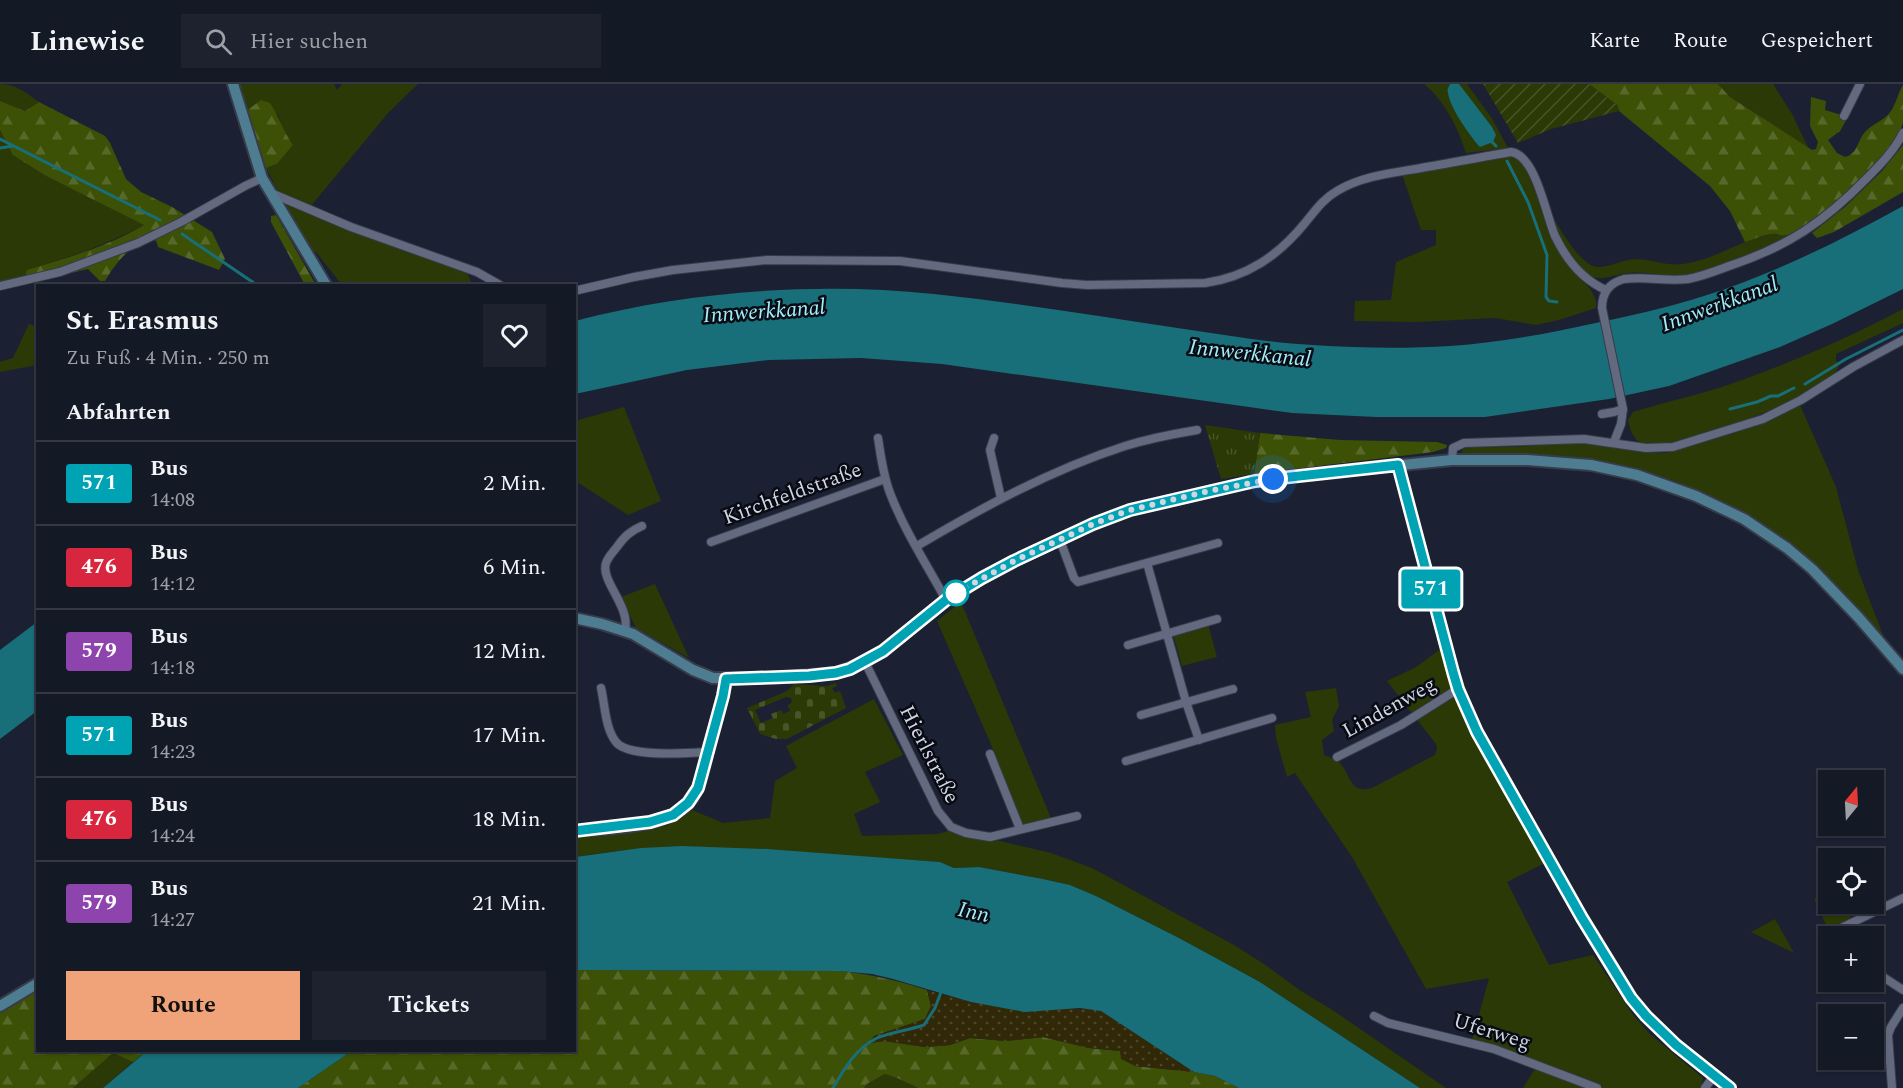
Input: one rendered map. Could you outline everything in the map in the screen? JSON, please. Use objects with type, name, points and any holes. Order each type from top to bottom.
[{"type":"street","points":[[233,84],[262,178],[325,284]]},
{"type":"street","points":[[1844,116],[1860,84]]},
{"type":"street","points":[[1614,442],[1621,424],[1622,406],[1603,315],[1602,298],[1606,290],[1618,280],[1624,279],[1689,279],[1771,251],[1792,240],[1822,219],[1859,187],[1892,151],[1903,133]]},
{"type":"street","points":[[576,291],[673,270],[767,260],[900,261],[1087,285],[1214,282],[1239,276],[1265,260],[1293,236],[1329,196],[1352,183],[1378,175],[1511,152],[1522,156],[1528,165],[1555,235],[1567,257],[1583,275],[1606,290]]},
{"type":"street","points":[[0,286],[60,272],[138,243],[262,178]]},
{"type":"street","points":[[270,192],[351,227],[477,272],[498,284]]},
{"type":"street","points":[[1452,460],[1453,448],[1464,443],[1564,439],[1614,442],[1646,448],[1673,447],[1764,419],[1903,340]]},
{"type":"street","points":[[1602,414],[1614,412],[1622,406]]},
{"type":"street","points":[[917,546],[1001,498],[1061,470],[1105,453],[1159,437],[1197,430]]},
{"type":"street","name":"Kirchfeldstraße","points":[[878,438],[885,479],[899,515],[946,600]]},
{"type":"street","points":[[994,438],[990,450],[1001,498]]},
{"type":"street","points":[[576,619],[625,631],[639,637],[700,674],[713,678],[772,678],[827,674],[843,671],[865,662],[883,651],[946,600],[1014,561],[1108,518],[1152,503],[1290,476],[1452,460],[1527,460],[1591,465],[1637,475],[1714,503],[1760,529],[1812,569],[1903,669]]},
{"type":"street","points":[[1398,465],[1458,689],[1487,750],[1582,918],[1631,998],[1660,1031],[1730,1088]]},
{"type":"street","name":"Kirchfeldstraße","points":[[711,542],[885,479]]},
{"type":"street","points":[[625,631],[627,623],[625,615],[606,572],[606,564],[626,535],[642,526]]},
{"type":"street","points":[[1060,540],[1074,578],[1078,582],[1218,543]]},
{"type":"street","points":[[1147,563],[1199,740]]},
{"type":"street","points":[[1128,645],[1217,619]]},
{"type":"street","name":"Hierlstraße","points":[[865,662],[898,732],[945,821],[951,827],[982,836],[995,837],[1077,816]]},
{"type":"street","points":[[576,831],[650,822],[676,814],[688,803],[694,795],[708,752],[726,679]]},
{"type":"street","points":[[601,688],[608,726],[616,742],[625,748],[665,754],[708,752]]},
{"type":"street","points":[[1141,715],[1233,689]]},
{"type":"street","name":"Lindenweg","points":[[1337,757],[1401,725],[1458,689]]},
{"type":"street","points":[[1126,761],[1272,718]]},
{"type":"street","points":[[990,754],[1020,829]]},
{"type":"street","points":[[1845,926],[1903,898]]},
{"type":"street","points":[[1884,978],[1903,990]]},
{"type":"street","points":[[0,1006],[36,984]]},
{"type":"street","points":[[1892,1088],[1888,1035],[1903,1008]]},
{"type":"street","name":"Uferweg","points":[[1374,1017],[1388,1023],[1494,1049],[1598,1088]]},
{"type":"street","points":[[1705,1088],[1714,1076]]},
{"type":"green space","points":[[0,84],[16,87],[39,102],[25,111],[0,101]]},
{"type":"green space","points":[[238,84],[334,84],[337,90],[342,84],[418,84],[389,112],[310,207],[278,191],[266,168],[277,164],[293,145],[283,132],[278,115],[246,111]]},
{"type":"green space","points":[[1424,84],[1450,84],[1448,87],[1472,138],[1493,142],[1496,135],[1458,84],[1467,84],[1493,120],[1508,148],[1466,153],[1450,116],[1438,98]]},
{"type":"green space","points":[[1483,84],[1589,84],[1617,105],[1619,111],[1551,129],[1518,143]]},
{"type":"green space","points":[[1589,84],[1718,84],[1730,97],[1812,150],[1816,149],[1818,142],[1810,126],[1811,97],[1826,101],[1825,110],[1848,117],[1840,131],[1828,140],[1837,153],[1845,157],[1855,150],[1865,132],[1891,111],[1903,85],[1903,122],[1898,136],[1872,168],[1855,186],[1819,216],[1787,235],[1769,234],[1745,242],[1730,211],[1710,186],[1619,111],[1617,105]]},
{"type":"green space","points":[[1718,84],[1773,84],[1792,114],[1809,149],[1730,97]]},
{"type":"green space","points":[[261,100],[270,103],[293,145],[277,164],[266,168],[246,111]]},
{"type":"green space","points":[[0,101],[25,111],[39,102],[105,136],[126,179],[141,192],[172,207],[212,232],[225,259],[219,270],[158,247],[151,234],[125,254],[105,281],[100,281],[88,269],[53,277],[25,277],[27,270],[102,245],[144,225],[46,176],[13,155],[0,130]]},
{"type":"green space","points":[[0,130],[14,155],[46,176],[145,225],[87,250],[28,270],[25,277],[0,282]]},
{"type":"green space","points":[[1903,145],[1903,192],[1834,232],[1817,238],[1812,233],[1846,206],[1882,171]]},
{"type":"green space","points":[[1509,156],[1523,163],[1532,177],[1566,262],[1591,290],[1596,300],[1596,308],[1536,325],[1495,318],[1417,322],[1354,321],[1355,301],[1391,300],[1396,262],[1436,245],[1436,230],[1421,230],[1402,174]]},
{"type":"green space","points":[[280,199],[466,270],[471,282],[474,284],[341,284],[316,252],[312,252]]},
{"type":"green space","points":[[1545,201],[1575,250],[1591,265],[1598,267],[1638,259],[1683,264],[1705,259],[1770,234],[1787,236],[1735,261],[1707,271],[1679,276],[1635,273],[1596,278],[1577,266],[1565,250]]},
{"type":"green space","points":[[276,215],[315,284],[304,284],[271,222],[271,216]]},
{"type":"green space","points":[[1903,309],[1903,323],[1836,354],[1839,366],[1835,373],[1800,396],[1775,408],[1715,431],[1672,443],[1655,445],[1642,443],[1632,434],[1628,420],[1633,412],[1722,387],[1768,370],[1838,341]]},
{"type":"green space","points":[[29,324],[36,327],[36,365],[0,372],[0,362],[13,358]]},
{"type":"green space","points":[[1800,405],[1836,487],[1858,570],[1886,643],[1841,591],[1791,545],[1759,522],[1705,493],[1668,479],[1627,468],[1543,458],[1461,454],[1463,449],[1469,447],[1571,443],[1601,445],[1646,453],[1666,453],[1732,434]]},
{"type":"green space","points":[[624,407],[661,501],[628,515],[576,481],[576,421]]},
{"type":"green space","points":[[1205,425],[1260,433],[1254,474],[1221,479]]},
{"type":"green space","points":[[1260,433],[1340,440],[1437,442],[1447,445],[1446,448],[1433,452],[1254,474]]},
{"type":"green space","points":[[655,584],[689,658],[636,628],[621,597]]},
{"type":"green space","points":[[961,602],[1051,818],[1021,827],[990,742],[937,621]]},
{"type":"green space","points":[[1208,624],[1217,657],[1182,666],[1173,634]]},
{"type":"green space","points":[[1442,648],[1454,688],[1473,733],[1547,862],[1507,882],[1549,965],[1593,955],[1634,1016],[1650,1034],[1703,1078],[1701,1088],[1603,1088],[1538,1062],[1472,1040],[1489,978],[1426,989],[1352,857],[1295,773],[1287,777],[1276,738],[1275,725],[1311,717],[1305,692],[1336,688],[1339,706],[1332,720],[1334,731],[1322,740],[1324,755],[1338,761],[1358,788],[1372,788],[1435,755],[1436,744],[1387,681],[1416,667]]},
{"type":"green space","points":[[836,683],[837,686],[832,688],[835,693],[840,691],[846,708],[787,739],[776,739],[760,734],[747,708],[787,691],[794,684],[826,686]],"holes":[[[786,697],[791,698],[792,702],[788,706],[790,711],[783,714],[781,710],[771,714],[773,718],[761,723],[755,710]]]},
{"type":"green space","points":[[874,699],[903,755],[865,772],[880,802],[854,814],[862,836],[937,834],[948,831],[967,837],[996,840],[1051,853],[1092,868],[1234,945],[1446,1088],[1420,1088],[1260,982],[1179,938],[1070,885],[979,867],[954,868],[940,862],[749,849],[662,848],[576,857],[576,834],[665,826],[692,810],[723,823],[770,818],[775,781],[797,768],[786,746]]},
{"type":"green space","points":[[1821,914],[1849,914],[1851,918],[1834,926],[1827,926]]},
{"type":"green space","points":[[1775,919],[1794,953],[1751,932]]},
{"type":"green space","points":[[576,970],[839,971],[872,976],[927,990],[931,1006],[925,1019],[874,1036],[870,1043],[884,1041],[925,1047],[950,1045],[970,1038],[1006,1041],[1043,1037],[1089,1048],[1120,1051],[1135,1066],[1215,1076],[1239,1088],[918,1088],[885,1074],[864,1088],[298,1088],[350,1052],[576,1052]]},
{"type":"green space","points":[[36,990],[36,1052],[146,1052],[133,1062],[113,1053],[73,1088],[0,1088],[0,1012]]},
{"type":"green space","points":[[113,1053],[133,1062],[103,1088],[73,1088]]},
{"type":"green space","points":[[1536,1067],[1591,1088],[1523,1088]]},
{"type":"green space","points":[[885,1074],[897,1078],[918,1088],[864,1088]]},
{"type":"sand","points":[[927,990],[971,1002],[1101,1011],[1194,1072],[1135,1066],[1121,1059],[1120,1051],[1089,1048],[1043,1037],[1006,1041],[970,1038],[950,1045],[925,1047],[884,1041],[870,1043],[874,1036],[925,1019],[931,1006]]},
{"type":"water","points":[[1450,84],[1459,84],[1492,127],[1496,135],[1493,142],[1480,147],[1471,136],[1456,114],[1448,90]]},
{"type":"water","name":"Innwerkkanal","points":[[1903,206],[1903,289],[1780,347],[1669,386],[1609,399],[1485,417],[1376,417],[1292,413],[942,364],[861,358],[769,360],[687,370],[576,394],[576,321],[663,302],[708,296],[799,289],[889,290],[1063,310],[1282,343],[1416,348],[1503,340],[1662,308],[1730,287],[1781,267]]},
{"type":"water","points":[[36,623],[36,712],[0,739],[0,650]]},
{"type":"water","name":"Inn","points":[[682,846],[767,849],[940,862],[954,868],[979,867],[1070,885],[1179,938],[1260,982],[1420,1088],[1239,1088],[1215,1076],[1194,1072],[1101,1011],[1080,1008],[1025,1012],[971,1002],[872,974],[839,971],[576,970],[576,857],[641,848]]},
{"type":"water","points":[[146,1052],[350,1052],[298,1088],[103,1088]]},
{"type":"waterway","points":[[0,139],[160,220]]},
{"type":"waterway","points":[[1490,140],[1496,146]]},
{"type":"waterway","points":[[0,148],[13,146]]},
{"type":"waterway","points":[[1507,161],[1528,202],[1547,255],[1546,297],[1549,301],[1557,302]]},
{"type":"waterway","points":[[182,234],[256,284]]},
{"type":"waterway","points":[[1805,384],[1846,359],[1903,330]]},
{"type":"waterway","points":[[1730,409],[1771,396],[1778,396],[1794,388]]},
{"type":"waterway","points":[[833,1088],[851,1060],[870,1042],[882,1036],[924,1025],[935,1008],[941,992]]},
{"type":"bus line","name":"571","points":[[576,831],[636,825],[665,818],[683,809],[698,788],[726,679],[809,676],[850,669],[883,651],[946,600],[982,578],[1093,524],[1130,510],[1152,503],[1255,481],[1398,465],[1458,689],[1477,732],[1582,918],[1631,998],[1660,1031],[1730,1088]]},
{"type":"route","points":[[956,593],[1014,561],[1093,524],[1130,510],[1152,503],[1273,479]]}]
